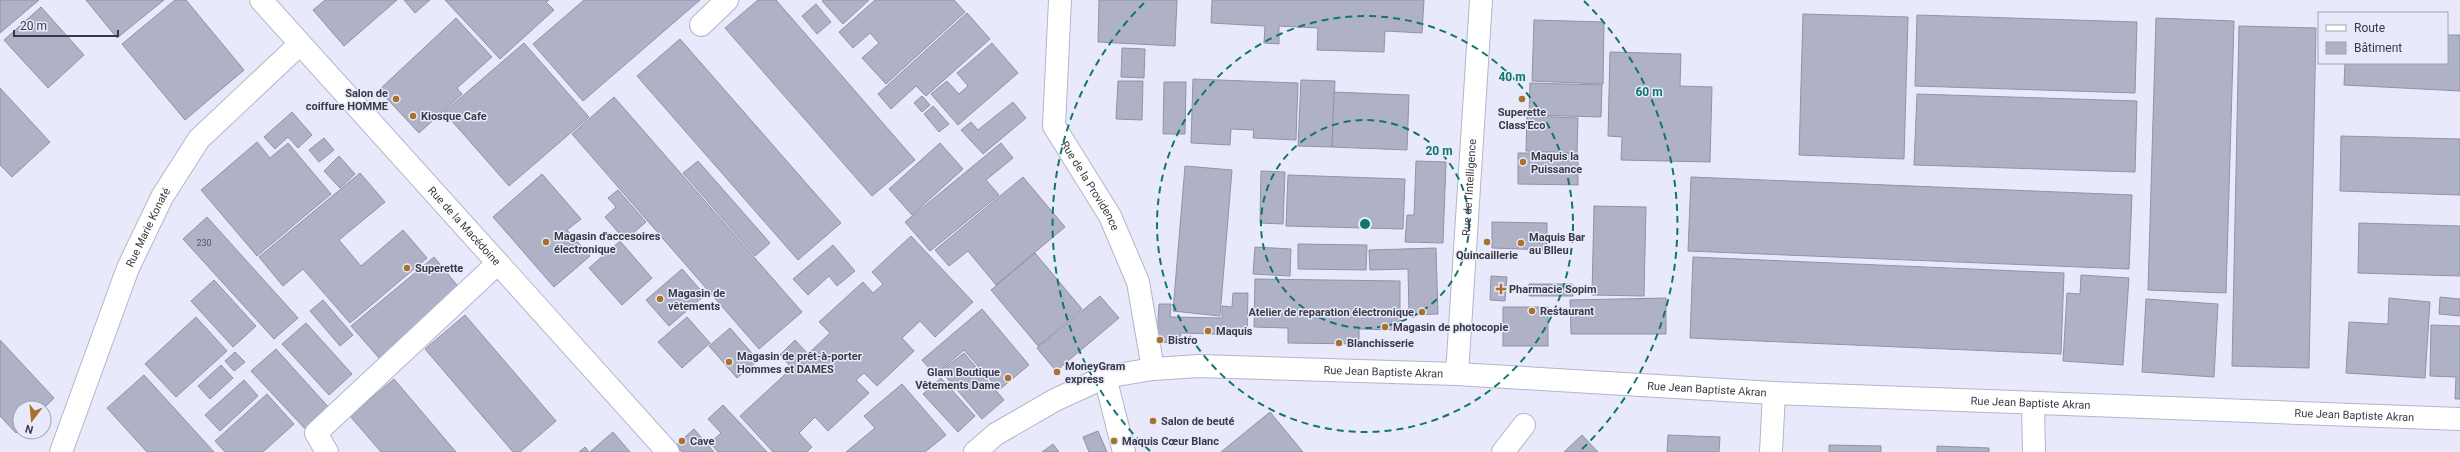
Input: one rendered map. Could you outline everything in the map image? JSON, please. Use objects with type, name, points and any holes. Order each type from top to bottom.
[{"type":"street","name":"Rue de la Macédoine","points":[[261,0],[668,452]]},
{"type":"street","points":[[701,25],[727,0]]},
{"type":"street","name":"Rue de la Providence","points":[[1060,0],[1054,126],[1110,216],[1138,282],[1153,369]]},
{"type":"street","name":"Rue de l'Intelligence","points":[[1457,374],[1481,0]]},
{"type":"street","name":"Rue Marie Konaté","points":[[61,452],[128,268],[162,197],[199,139],[300,44]]},
{"type":"street","points":[[327,452],[316,433],[498,264]]},
{"type":"street","name":"Rue Jean Baptiste Akran","points":[[975,452],[996,434],[1055,400],[1105,377],[1153,369],[1206,366],[1457,374],[1774,393],[2033,404],[2135,406],[2460,420]]},
{"type":"street","points":[[1105,377],[1124,452]]},
{"type":"street","points":[[1771,452],[1774,393]]},
{"type":"street","points":[[2033,404],[2034,452]]},
{"type":"street","points":[[1503,452],[1524,425]]},
{"type":"building","points":[[0,0],[39,0],[0,33]]},
{"type":"building","points":[[86,0],[164,0],[117,38]]},
{"type":"building","points":[[175,0],[186,0],[244,70],[185,120],[122,44]]},
{"type":"building","points":[[325,0],[397,0],[344,46],[313,10]]},
{"type":"building","points":[[404,0],[430,0],[415,13]]},
{"type":"building","points":[[445,0],[549,0],[546,2],[554,10],[500,59]]},
{"type":"building","points":[[584,0],[700,0],[583,101],[533,44]]},
{"type":"building","points":[[758,0],[776,0],[915,160],[872,196],[725,28]]},
{"type":"building","points":[[869,0],[843,24],[822,1]]},
{"type":"building","points":[[875,0],[954,0],[965,12],[886,84],[862,58],[879,43],[870,33],[853,48],[839,32]]},
{"type":"building","points":[[1099,0],[1177,0],[1175,46],[1098,42]]},
{"type":"building","points":[[1212,0],[1424,0],[1422,33],[1385,31],[1384,52],[1317,50],[1318,28],[1279,26],[1279,44],[1264,43],[1265,26],[1211,23]]},
{"type":"building","points":[[816,4],[831,22],[817,34],[802,16]]},
{"type":"building","points":[[41,7],[84,55],[48,88],[4,40]]},
{"type":"building","points":[[967,13],[990,39],[926,96],[916,86],[891,109],[878,94]]},
{"type":"building","points":[[1803,14],[1908,17],[1904,159],[1799,155]]},
{"type":"building","points":[[1917,15],[2137,22],[2135,93],[1915,86]]},
{"type":"building","points":[[456,18],[492,57],[457,88],[462,94],[419,133],[379,90]]},
{"type":"building","points":[[2156,18],[2234,21],[2226,293],[2148,290]]},
{"type":"building","points":[[1534,20],[1604,22],[1603,84],[1532,81]]},
{"type":"building","points":[[2239,26],[2316,28],[2309,368],[2232,366]]},
{"type":"building","points":[[2448,35],[2460,35],[2460,91],[2344,85],[2345,64],[2448,64]]},
{"type":"building","points":[[680,39],[841,223],[798,260],[637,76]]},
{"type":"building","points":[[524,43],[589,117],[509,186],[444,112]]},
{"type":"building","points":[[992,43],[1018,73],[958,125],[931,94],[947,81],[959,94],[968,86],[957,73]]},
{"type":"building","points":[[1122,48],[1145,49],[1144,78],[1121,77]]},
{"type":"building","points":[[1610,52],[1681,54],[1680,86],[1712,87],[1710,162],[1621,160],[1622,137],[1608,136]]},
{"type":"building","points":[[1193,79],[1298,83],[1296,140],[1253,138],[1254,130],[1231,129],[1230,145],[1191,143]]},
{"type":"building","points":[[1301,80],[1335,81],[1332,147],[1298,146]]},
{"type":"building","points":[[1118,81],[1143,81],[1142,120],[1116,119]]},
{"type":"building","points":[[1164,82],[1186,82],[1185,134],[1163,134]]},
{"type":"building","points":[[1530,83],[1602,85],[1601,117],[1529,115]]},
{"type":"building","points":[[0,88],[50,142],[12,177],[0,165]]},
{"type":"building","points":[[1334,92],[1409,95],[1407,150],[1332,147]]},
{"type":"building","points":[[1917,94],[2137,101],[2135,172],[1914,165]]},
{"type":"building","points":[[922,96],[930,105],[922,112],[914,103]]},
{"type":"building","points":[[614,97],[802,312],[759,349],[572,134]]},
{"type":"building","points":[[1013,102],[1026,118],[983,154],[961,130],[971,122],[978,130]]},
{"type":"building","points":[[933,106],[949,124],[939,132],[924,114]]},
{"type":"building","points":[[292,112],[312,135],[298,148],[288,137],[275,149],[264,137]]},
{"type":"building","points":[[1527,116],[1578,118],[1577,153],[1526,151]]},
{"type":"building","points":[[2341,136],[2460,139],[2460,195],[2340,191]]},
{"type":"building","points":[[324,138],[334,150],[319,162],[309,150]]},
{"type":"building","points":[[257,142],[270,158],[288,143],[331,194],[257,256],[201,190]]},
{"type":"building","points":[[940,143],[963,169],[912,215],[889,189]]},
{"type":"building","points":[[1001,143],[1013,158],[986,180],[999,195],[930,251],[905,222]]},
{"type":"building","points":[[1518,153],[1578,153],[1578,185],[1518,184]]},
{"type":"building","points":[[339,156],[355,174],[340,188],[324,171]]},
{"type":"building","points":[[698,161],[770,243],[755,256],[683,173]]},
{"type":"building","points":[[1416,161],[1446,162],[1443,243],[1405,242],[1407,215],[1414,215]]},
{"type":"building","points":[[1185,166],[1232,170],[1220,316],[1173,311]]},
{"type":"building","points":[[1261,171],[1285,172],[1283,224],[1260,223]]},
{"type":"building","points":[[360,173],[385,202],[339,240],[361,266],[403,230],[427,258],[350,323],[303,269],[283,286],[259,257]]},
{"type":"building","points":[[542,174],[581,219],[567,230],[590,256],[554,287],[493,217]]},
{"type":"building","points":[[1288,175],[1405,179],[1403,229],[1286,226]]},
{"type":"building","points":[[1023,177],[1065,227],[996,285],[968,251],[949,266],[935,250]]},
{"type":"building","points":[[1691,177],[2132,195],[2129,269],[1688,251]]},
{"type":"building","points":[[618,190],[646,222],[625,240],[605,217],[616,207],[608,198]]},
{"type":"building","points":[[1594,206],[1646,207],[1644,296],[1592,295]]},
{"type":"building","points":[[207,217],[298,318],[274,339],[183,239]]},
{"type":"building","points":[[1492,222],[1547,223],[1547,250],[1492,248]]},
{"type":"building","points":[[2359,223],[2460,226],[2460,276],[2358,273]]},
{"type":"building","points":[[911,236],[973,302],[935,337],[920,321],[902,338],[914,351],[877,386],[864,373],[856,380],[869,393],[828,431],[815,417],[799,433],[812,447],[807,452],[773,452],[740,416],[792,368],[780,355],[795,340],[808,354],[830,333],[819,322],[863,282],[873,293],[883,284],[872,272]]},
{"type":"building","points":[[620,241],[652,278],[622,305],[589,268]]},
{"type":"building","points":[[1298,244],[1367,245],[1366,270],[1298,269]]},
{"type":"building","points":[[833,245],[855,271],[837,286],[829,276],[808,295],[793,279]]},
{"type":"building","points":[[1255,247],[1291,249],[1290,276],[1253,274]]},
{"type":"building","points":[[1436,248],[1438,314],[1409,315],[1408,269],[1370,270],[1369,250]]},
{"type":"building","points":[[1035,253],[1082,309],[1038,346],[991,290]]},
{"type":"building","points":[[434,257],[461,290],[379,358],[351,326]]},
{"type":"building","points":[[1693,257],[2064,273],[2061,354],[1690,338]]},
{"type":"building","points":[[682,269],[705,295],[669,326],[646,300]]},
{"type":"building","points":[[2081,275],[2129,278],[2123,365],[2063,361],[2067,293],[2080,294]]},
{"type":"building","points":[[1491,276],[1507,277],[1505,301],[1490,300]]},
{"type":"building","points":[[1255,279],[1400,281],[1400,330],[1359,329],[1359,344],[1288,343],[1288,328],[1254,327]]},
{"type":"building","points":[[214,280],[256,326],[233,347],[191,301]]},
{"type":"building","points":[[1529,284],[1572,284],[1573,296],[1529,296]]},
{"type":"building","points":[[1233,293],[1248,293],[1247,335],[1181,333],[1180,343],[1157,342],[1159,304],[1171,304],[1170,317],[1222,318],[1222,306],[1232,307]]},
{"type":"building","points":[[1100,296],[1119,318],[1056,371],[1037,348]]},
{"type":"building","points":[[2440,297],[2460,299],[2460,316],[2439,314]]},
{"type":"building","points":[[1666,298],[1666,334],[1571,334],[1570,300]]},
{"type":"building","points":[[2389,298],[2430,302],[2425,378],[2346,373],[2349,322],[2388,324]]},
{"type":"building","points":[[2146,299],[2218,304],[2214,377],[2142,372]]},
{"type":"building","points":[[323,300],[353,335],[340,346],[310,311]]},
{"type":"building","points":[[1503,307],[1548,307],[1548,346],[1503,346]]},
{"type":"building","points":[[982,309],[1029,365],[999,390],[964,350],[935,375],[922,360]]},
{"type":"building","points":[[465,315],[556,421],[520,452],[513,452],[425,349]]},
{"type":"building","points":[[196,317],[227,351],[176,397],[145,364]]},
{"type":"building","points":[[687,317],[710,343],[682,368],[658,342]]},
{"type":"building","points":[[306,323],[352,374],[329,395],[282,344]]},
{"type":"building","points":[[2431,325],[2460,326],[2460,399],[2455,399],[2456,377],[2430,376]]},
{"type":"building","points":[[730,328],[758,360],[737,378],[709,346]]},
{"type":"building","points":[[0,340],[54,398],[52,400],[12,400],[12,429],[0,416]]},
{"type":"building","points":[[276,349],[332,411],[308,432],[251,371]]},
{"type":"building","points":[[235,352],[245,362],[234,371],[225,361]]},
{"type":"building","points":[[964,353],[1004,400],[982,419],[941,371]]},
{"type":"building","points":[[221,365],[233,378],[210,399],[198,386]]},
{"type":"building","points":[[144,375],[214,452],[147,452],[107,408]]},
{"type":"building","points":[[941,378],[975,416],[958,432],[923,394]]},
{"type":"building","points":[[394,379],[456,452],[381,452],[350,416]]},
{"type":"building","points":[[244,380],[258,396],[220,431],[205,415]]},
{"type":"building","points":[[902,384],[946,435],[925,452],[846,452],[875,428],[864,416]]},
{"type":"building","points":[[267,394],[294,424],[263,452],[225,452],[215,441]]},
{"type":"building","points":[[723,405],[767,452],[718,452],[710,443],[721,433],[708,419]]},
{"type":"building","points":[[1270,412],[1303,452],[1221,452]]},
{"type":"building","points":[[694,429],[714,452],[682,452],[676,445]]},
{"type":"building","points":[[1098,431],[1107,452],[1089,452],[1083,437]]},
{"type":"building","points":[[613,432],[630,452],[590,452]]},
{"type":"building","points":[[1582,435],[1598,452],[1564,452]]},
{"type":"building","points":[[1668,435],[1720,437],[1719,452],[1667,452]]},
{"type":"building","points":[[1053,444],[1059,452],[1042,452]]},
{"type":"building","points":[[1829,445],[1881,446],[1881,452],[1829,452]]},
{"type":"building","points":[[1937,446],[1989,448],[1989,452],[1937,452]]},
{"type":"building","points":[[585,447],[589,452],[579,452]]},
{"type":"place","name":"Salon de coiffure HOMME","points":[[396,99]]},
{"type":"place","name":"Superette Class'Eco","points":[[1522,99]]},
{"type":"place","name":"Kiosque Cafe","points":[[413,116]]},
{"type":"place","name":"Maquis la Puissance","points":[[1523,162]]},
{"type":"place","name":"Magasin d'accesoires électronique","points":[[546,242]]},
{"type":"place","name":"Quincaillerie","points":[[1487,242]]},
{"type":"place","name":"Maquis Bar au Blleu","points":[[1521,243]]},
{"type":"place","name":"Superette","points":[[407,268]]},
{"type":"place","name":"Pharmacie Sopim","points":[[1501,289]]},
{"type":"place","name":"Magasin de vêtements","points":[[660,299]]},
{"type":"place","name":"Restaurant","points":[[1532,311]]},
{"type":"place","name":"Atelier de reparation électronique","points":[[1422,312]]},
{"type":"place","name":"Magasin de photocopie","points":[[1385,327]]},
{"type":"place","name":"Maquis","points":[[1208,331]]},
{"type":"place","name":"Bistro","points":[[1160,340]]},
{"type":"place","name":"Blanchisserie","points":[[1339,343]]},
{"type":"place","name":"Magasin de prêt-à-porter Hommes et DAMES","points":[[729,362]]},
{"type":"place","name":"MoneyGram express","points":[[1057,372]]},
{"type":"place","name":"Glam Boutique Vêtements Dame","points":[[1008,378]]},
{"type":"place","name":"Salon de beuté","points":[[1153,421]]},
{"type":"place","name":"Cave","points":[[682,441]]},
{"type":"place","name":"Maquis Cœur Blanc","points":[[1114,441]]}]
